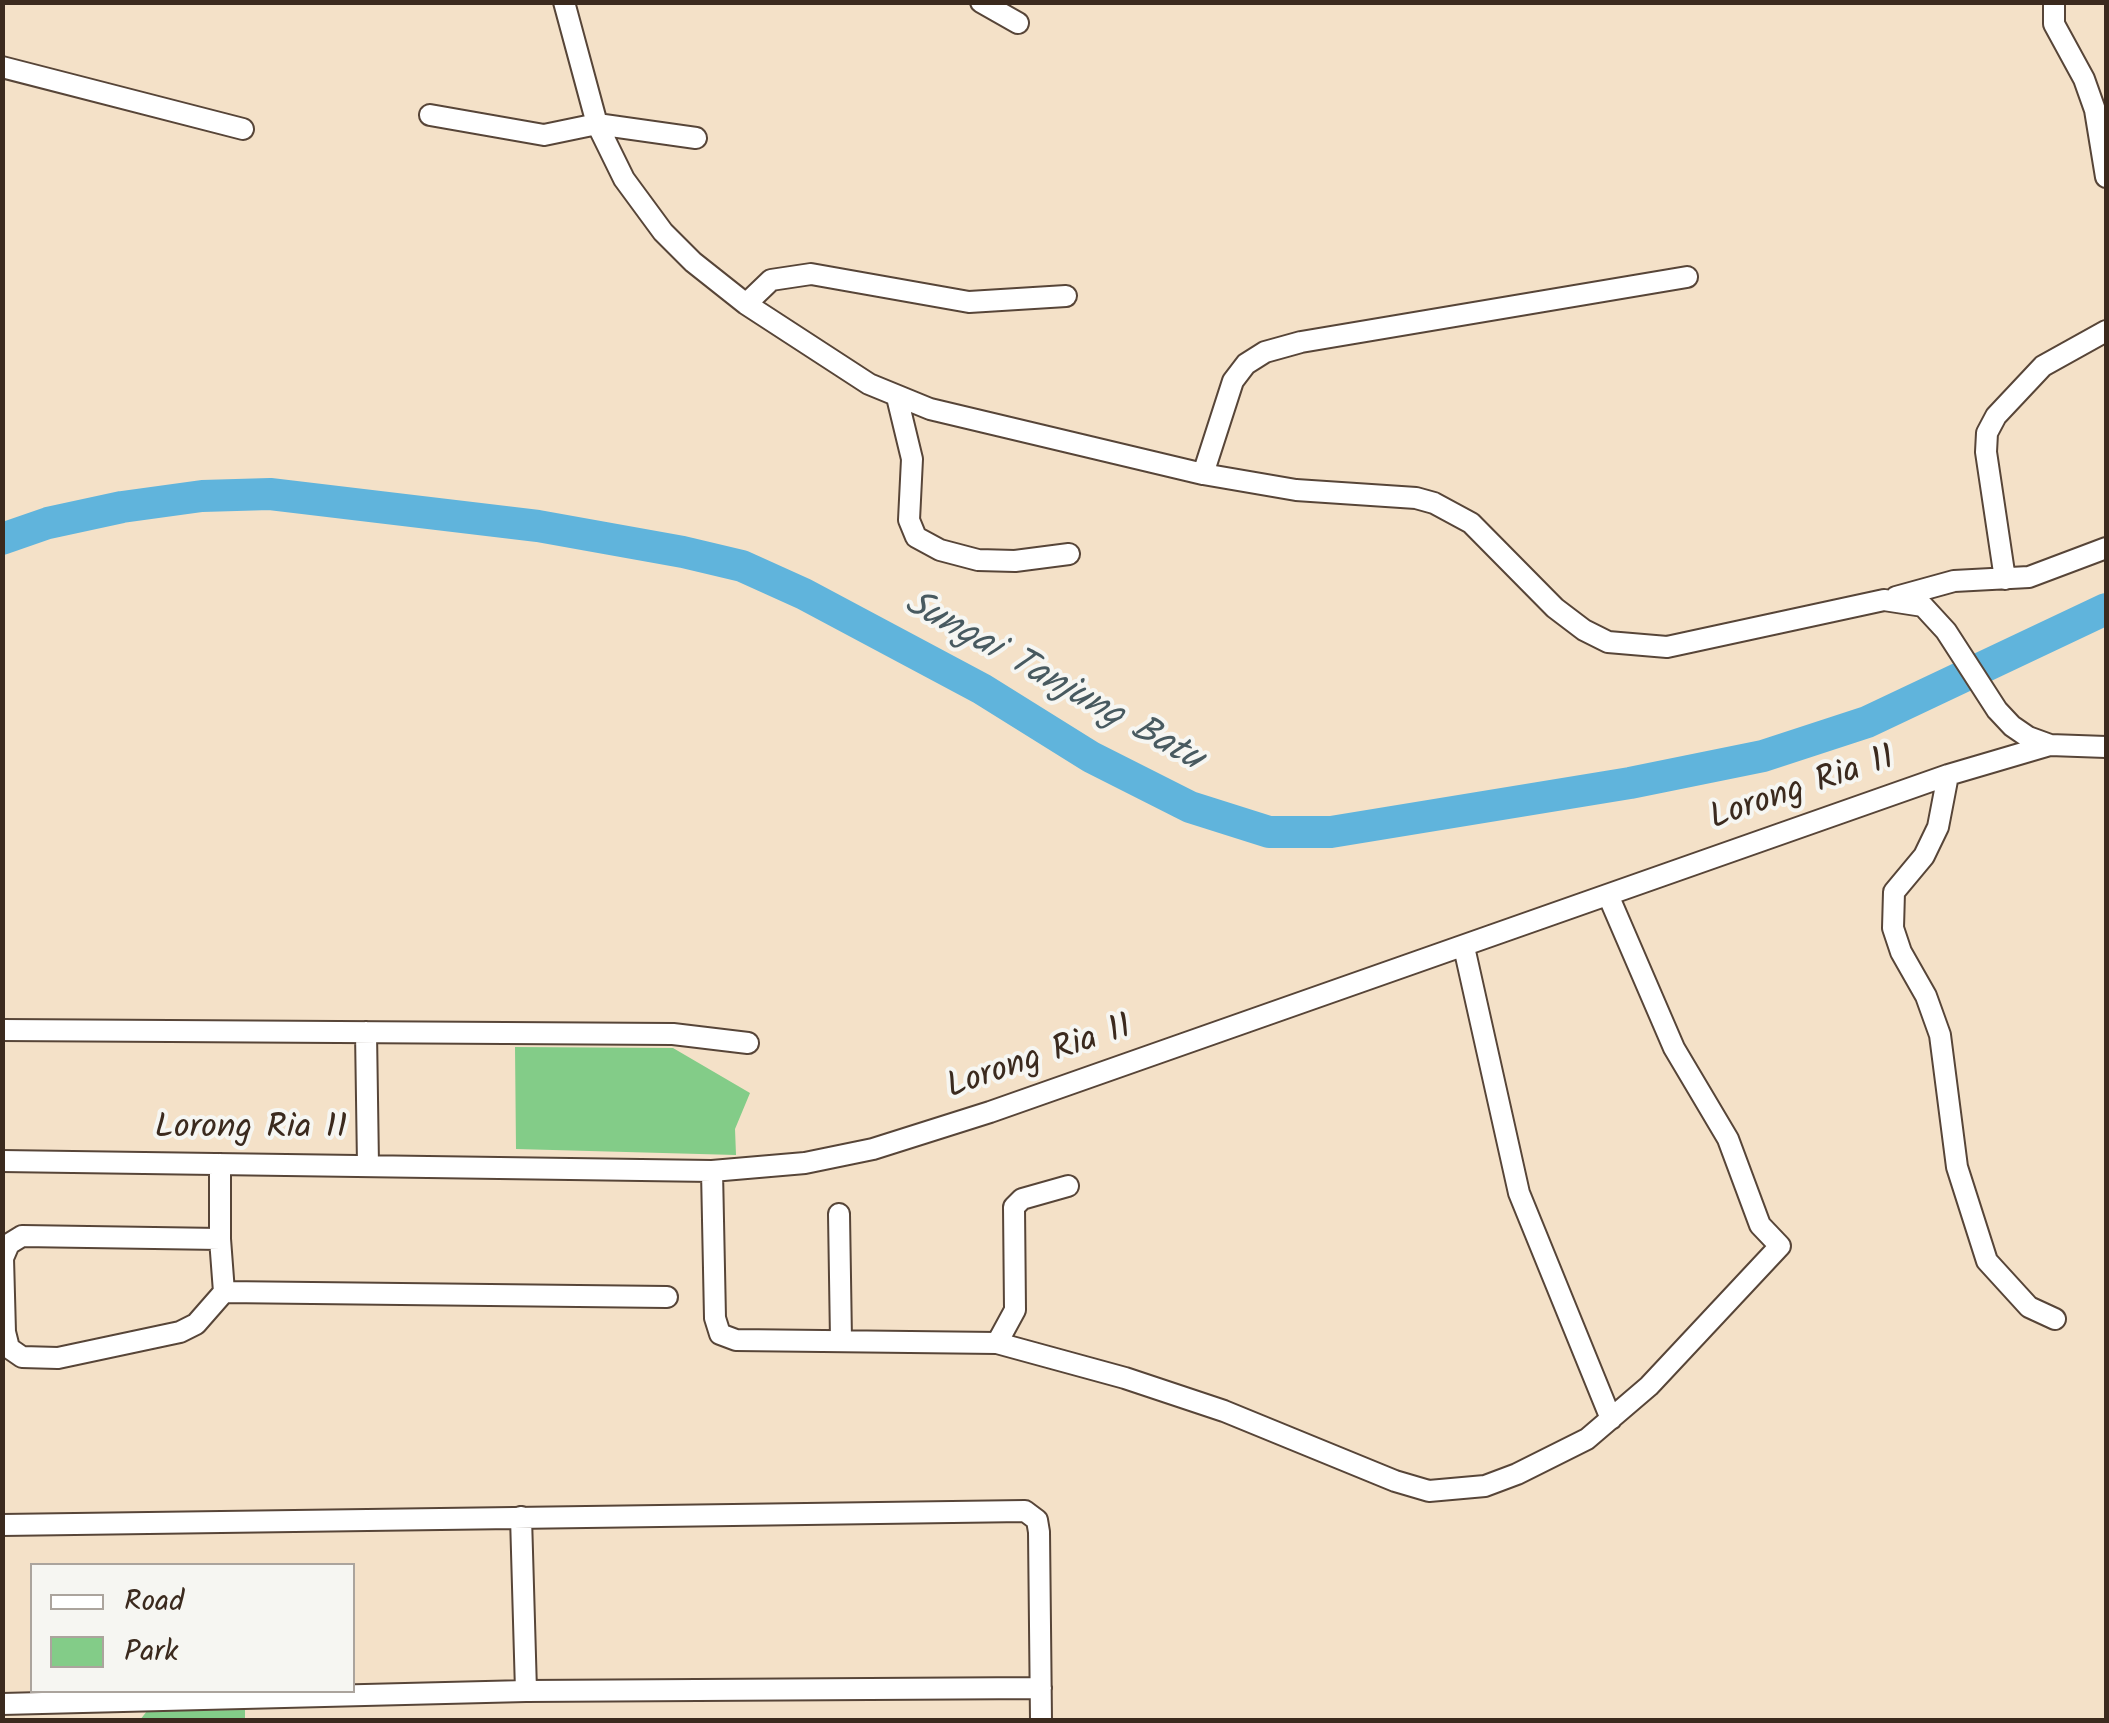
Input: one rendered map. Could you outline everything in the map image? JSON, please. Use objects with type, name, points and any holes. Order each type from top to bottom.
[{"type":"street","points":[[564,2],[597,124],[624,179],[663,232],[693,262],[746,304],[870,384],[897,397],[973,421],[1203,474],[1296,490],[1416,498],[1434,503],[1472,523],[1555,608],[1608,642],[1668,647],[1954,582],[2029,577],[2106,548]]},
{"type":"street","points":[[981,2],[1018,23]]},
{"type":"street","points":[[2054,2],[2054,24],[2084,78],[2094,110],[2106,178]]},
{"type":"street","points":[[2,67],[243,129]]},
{"type":"street","points":[[430,115],[544,135],[597,124],[696,138]]},
{"type":"street","points":[[746,304],[771,280],[811,274],[969,302],[1066,296]]},
{"type":"street","points":[[1203,474],[1233,381],[1246,364],[1265,352],[1301,342],[1687,277]]},
{"type":"street","points":[[2004,579],[1986,433],[1996,416],[2043,366],[2106,332]]},
{"type":"street","points":[[897,397],[912,459],[910,520],[916,537],[940,550],[978,560],[1014,561],[1069,554]]},
{"type":"street","points":[[1884,600],[1923,606],[2012,726],[2028,737],[2050,746],[2106,750]]},
{"type":"street","name":"Lorong Ria 11","points":[[2,1160],[712,1171],[805,1163],[873,1148],[1163,1053],[1948,775],[2050,746]]},
{"type":"street","points":[[1948,775],[1938,828],[1924,856],[1894,892],[1893,928],[1901,952],[1926,996],[1940,1036],[1957,1167],[1987,1261],[2029,1307],[2055,1319]]},
{"type":"street","points":[[712,1171],[716,1318],[720,1334],[736,1340],[997,1343],[1224,1410],[1395,1481],[1429,1491],[1485,1486],[1587,1439],[1649,1386],[1780,1246],[1760,1226],[1728,1139],[1674,1048],[1608,895]]},
{"type":"street","points":[[1464,947],[1518,1192],[1610,1419]]},
{"type":"street","points":[[2,1030],[672,1034],[748,1044]]},
{"type":"street","points":[[366,1032],[368,1165]]},
{"type":"street","points":[[220,1164],[224,1292],[196,1324],[180,1332],[58,1358],[22,1357],[8,1348],[3,1258],[9,1244],[22,1236],[220,1239]]},
{"type":"street","points":[[997,1343],[1015,1310],[1014,1208],[1022,1199],[1068,1186]]},
{"type":"street","points":[[840,1214],[840,1340]]},
{"type":"street","points":[[224,1292],[667,1297]]},
{"type":"street","points":[[2,1524],[1025,1511],[1038,1520],[1040,1532],[1042,1720]]},
{"type":"street","points":[[521,1518],[526,1691]]},
{"type":"street","points":[[2,1704],[129,1711],[526,1691],[1041,1688]]},
{"type":"green space","points":[[515,1047],[673,1048],[750,1093],[735,1129],[736,1155],[516,1149]]},
{"type":"green space","points":[[245,1710],[245,1720],[140,1720],[147,1711]]},
{"type":"waterway","name":"Sungai Tanjung Batu","points":[[2,539],[48,523],[122,507],[202,496],[270,494],[538,526],[683,552],[742,566],[804,594],[982,689],[1091,757],[1190,807],[1269,832],[1331,832],[1630,783],[1763,756],[1867,722],[2106,609]]}]
